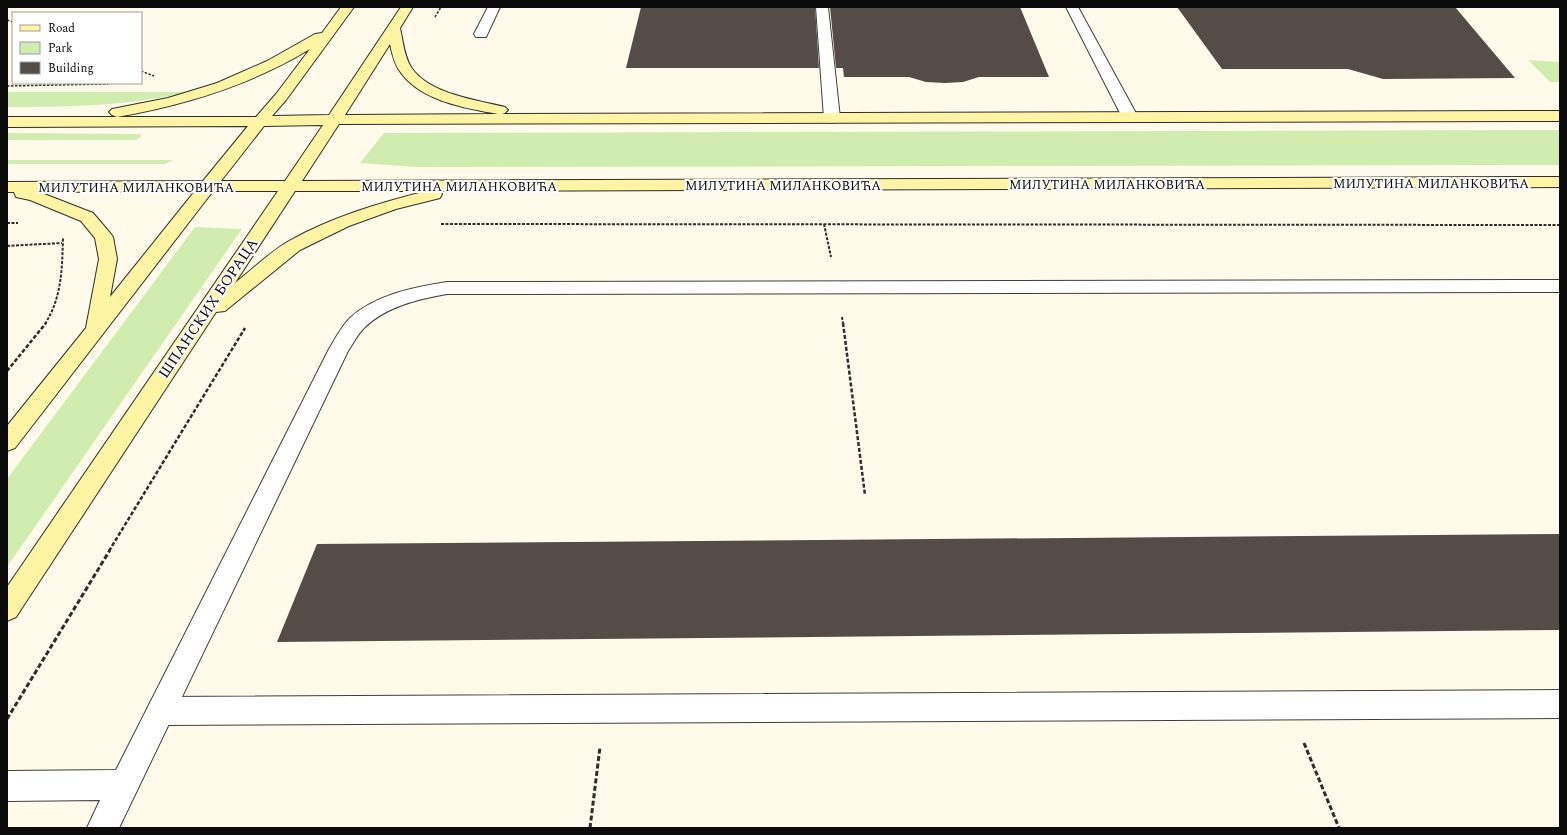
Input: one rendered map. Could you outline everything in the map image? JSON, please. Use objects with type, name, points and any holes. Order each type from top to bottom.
[{"type":"street","points":[[7,442],[260,121],[282,97],[348,7]]},
{"type":"street","name":"ШПАНСКИХ БОРАЦА","points":[[7,609],[334,120],[407,7]]},
{"type":"street","points":[[481,34],[494,7]]},
{"type":"street","points":[[822,7],[832,118]]},
{"type":"street","points":[[1072,7],[1130,117]]},
{"type":"street","points":[[393,27],[397,47],[406,69],[415,80],[430,89],[474,104],[549,118]]},
{"type":"street","points":[[45,122],[122,111],[158,104],[217,89],[299,51],[331,30]]},
{"type":"street","points":[[7,122],[549,118],[1560,116]]},
{"type":"street","name":"МИЛУТИНА МИЛАНКОВИЋА","points":[[7,188],[1560,182]]},
{"type":"street","points":[[192,333],[223,300],[294,246],[343,222],[390,205],[436,194],[489,185]]},
{"type":"street","points":[[7,188],[34,196],[87,217],[104,237],[108,259],[94,332]]},
{"type":"street","points":[[103,828],[339,349],[358,322],[388,303],[427,291],[447,288],[1560,286]]},
{"type":"street","points":[[161,711],[1560,704]]},
{"type":"street","points":[[7,786],[124,785]]},
{"type":"path","points":[[7,86],[111,84]]},
{"type":"path","points":[[440,224],[1560,225]]},
{"type":"path","points":[[824,224],[838,287],[865,495]]},
{"type":"path","points":[[7,371],[46,324],[57,300],[62,278],[63,236]]},
{"type":"path","points":[[7,246],[62,243]]},
{"type":"path","points":[[7,719],[241,332],[246,327]]},
{"type":"path","points":[[1288,706],[1339,828]]},
{"type":"path","points":[[590,828],[604,709]]},
{"type":"green space","points":[[1528,60],[1560,62],[1560,82],[1550,82]]},
{"type":"green space","points":[[7,92],[188,92],[165,97],[98,105],[7,107]]},
{"type":"green space","points":[[1560,130],[1560,165],[417,167],[360,163],[384,133]]},
{"type":"green space","points":[[7,133],[139,134],[142,136],[136,140],[7,140]]},
{"type":"green space","points":[[7,160],[173,160],[165,164],[7,164]]},
{"type":"green space","points":[[195,227],[242,229],[7,567],[7,479]]},
{"type":"building","points":[[641,7],[815,7],[819,68],[626,68]]},
{"type":"building","points":[[830,7],[1020,7],[1049,77],[979,77],[963,82],[945,83],[926,82],[909,77],[844,77],[843,68],[836,68]]},
{"type":"building","points":[[1177,7],[1455,7],[1515,78],[1383,79],[1348,69],[1222,69]]},
{"type":"building","points":[[1560,534],[1560,630],[277,642],[317,544]]}]
